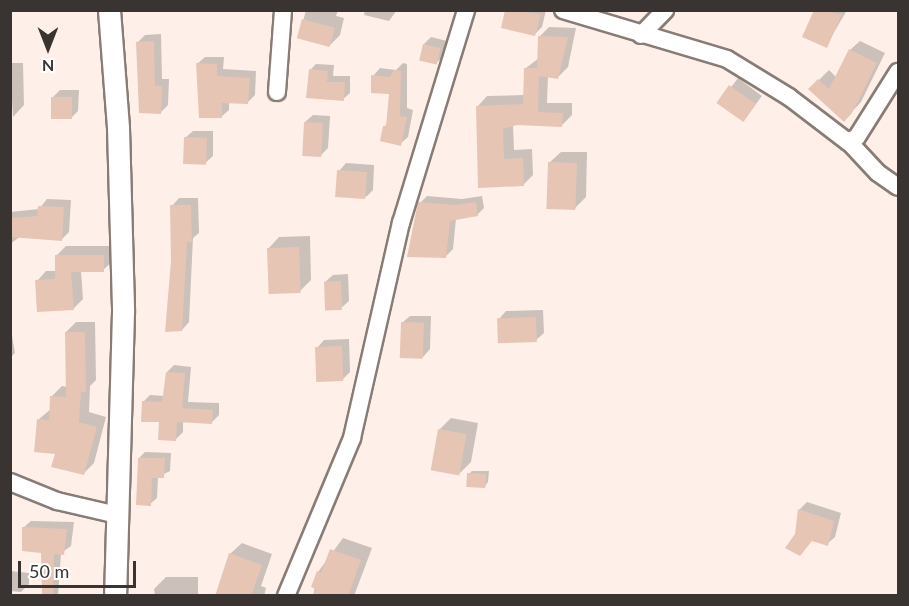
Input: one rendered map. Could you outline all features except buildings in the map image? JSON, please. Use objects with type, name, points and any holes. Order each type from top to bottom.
[{"type":"street","points":[[109,10],[122,214],[115,596]]},
{"type":"street","points":[[277,92],[284,10]]},
{"type":"street","points":[[286,596],[351,438],[401,223],[466,10]]},
{"type":"street","points":[[563,10],[727,59],[789,97],[837,136],[849,141],[878,173],[898,187]]},
{"type":"street","points":[[641,35],[665,10]]},
{"type":"street","points":[[849,141],[857,137],[898,72]]},
{"type":"street","points":[[10,482],[57,501],[117,515]]}]
